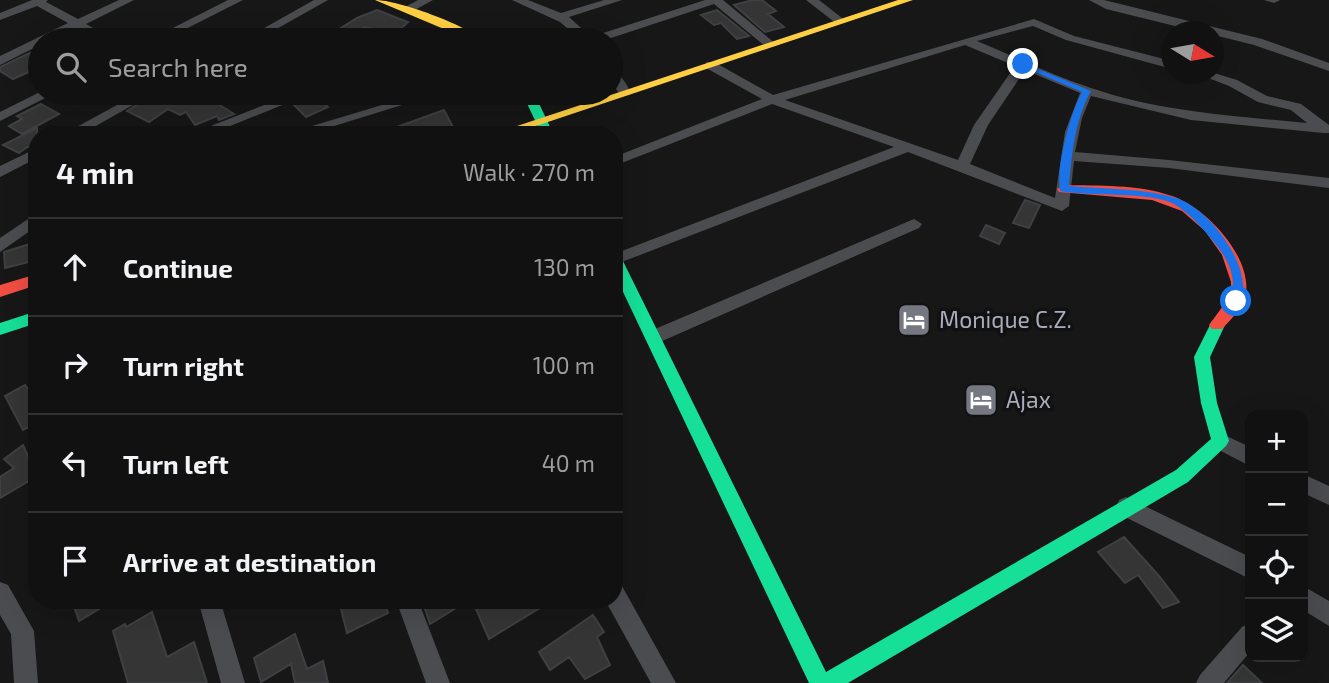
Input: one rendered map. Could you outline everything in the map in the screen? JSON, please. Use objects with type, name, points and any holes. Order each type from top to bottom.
[{"type":"street","points":[[64,28],[128,0]]},
{"type":"street","points":[[180,28],[237,0]]},
{"type":"street","points":[[271,28],[323,0]]},
{"type":"street","points":[[380,0],[451,27]]},
{"type":"street","points":[[408,9],[427,0]]},
{"type":"street","points":[[518,0],[562,16],[578,28]]},
{"type":"street","points":[[562,16],[616,0]]},
{"type":"street","points":[[623,30],[716,0],[770,44]]},
{"type":"street","points":[[812,0],[841,22]]},
{"type":"street","points":[[623,89],[625,92],[908,0]]},
{"type":"street","points":[[1095,0],[1275,47],[1329,67]]},
{"type":"street","points":[[0,17],[40,1],[84,28]]},
{"type":"street","points":[[623,158],[772,100],[1034,22],[1070,38],[1161,62]]},
{"type":"street","points":[[966,41],[1087,91],[1191,116],[1326,129]]},
{"type":"street","points":[[0,61],[28,47]]},
{"type":"street","points":[[962,166],[971,140],[1023,64]]},
{"type":"street","points":[[710,65],[772,100],[962,166],[1062,206],[1067,156],[1078,106],[1087,91]]},
{"type":"street","points":[[1224,80],[1267,101],[1296,107],[1326,129]]},
{"type":"street","points":[[0,117],[28,103]]},
{"type":"street","points":[[86,126],[125,105]]},
{"type":"street","points":[[215,126],[263,105]]},
{"type":"street","points":[[320,126],[393,105]]},
{"type":"street","points":[[533,105],[543,126]]},
{"type":"street","points":[[548,126],[596,105]]},
{"type":"street","points":[[623,255],[905,148]]},
{"type":"street","points":[[1067,156],[1170,164],[1329,183]]},
{"type":"street","points":[[0,172],[28,157]]},
{"type":"street","points":[[1064,189],[1156,196],[1177,202],[1207,226],[1230,254],[1237,271],[1239,291],[1236,301],[1215,328],[1202,358],[1209,403],[1220,441],[1245,454]]},
{"type":"street","points":[[654,337],[914,224]]},
{"type":"street","points":[[0,246],[28,225]]},
{"type":"street","points":[[0,292],[28,282]]},
{"type":"street","points":[[623,288],[654,337],[820,683]]},
{"type":"street","points":[[0,327],[28,319]]},
{"type":"street","points":[[827,683],[1182,476],[1220,441]]},
{"type":"street","points":[[1308,486],[1329,496]]},
{"type":"street","points":[[1126,507],[1245,566]]},
{"type":"street","points":[[0,593],[22,631],[26,683]]},
{"type":"street","points":[[1306,599],[1329,615]]},
{"type":"street","points":[[212,609],[233,683]]},
{"type":"street","points":[[410,609],[438,683]]},
{"type":"street","points":[[622,609],[664,683]]},
{"type":"street","points":[[1208,683],[1245,641]]},
{"type":"building","points":[[762,0],[776,11],[768,14],[784,27],[765,32],[734,5]]},
{"type":"building","points":[[377,10],[408,22],[401,28],[341,28]]},
{"type":"building","points":[[717,10],[749,36],[737,39],[721,23],[714,25],[701,15]]},
{"type":"building","points":[[28,54],[28,72],[13,79],[0,71],[0,67]]},
{"type":"building","points":[[39,105],[59,114],[37,126],[28,126],[28,131],[22,134],[9,126],[22,119],[17,116]]},
{"type":"building","points":[[137,105],[220,105],[234,114],[219,120],[217,116],[195,125],[186,112],[180,115],[168,109],[149,122],[127,111]]},
{"type":"building","points":[[294,105],[328,107],[306,117]]},
{"type":"building","points":[[444,110],[452,126],[400,126]]},
{"type":"building","points":[[28,132],[28,147],[19,153],[3,145]]},
{"type":"building","points":[[1025,200],[1040,205],[1029,228],[1013,223]]},
{"type":"building","points":[[986,225],[1005,233],[999,244],[980,236]]},
{"type":"building","points":[[28,245],[28,262],[5,268],[4,252]]},
{"type":"building","points":[[25,385],[28,389],[28,428],[23,430],[5,396]]},
{"type":"building","points":[[23,445],[28,456],[28,481],[0,498],[0,477],[14,468],[4,459]]},
{"type":"building","points":[[1124,537],[1179,602],[1163,608],[1138,575],[1125,583],[1098,552]]},
{"type":"building","points":[[75,609],[99,609],[79,621]]},
{"type":"building","points":[[341,609],[387,609],[388,613],[347,633]]},
{"type":"building","points":[[425,609],[454,609],[430,624]]},
{"type":"building","points":[[476,609],[538,609],[489,639]]},
{"type":"building","points":[[152,612],[167,657],[194,642],[207,683],[128,683],[113,631]]},
{"type":"building","points":[[593,615],[604,632],[597,637],[610,665],[585,679],[569,657],[550,670],[539,652]]},
{"type":"building","points":[[295,634],[307,669],[323,661],[328,683],[295,683],[291,664],[261,682],[254,658]]},
{"type":"building","points":[[1243,665],[1262,683],[1227,683]]},
{"type":"traffic: fast","points":[[534,105],[544,126]]},
{"type":"traffic: fast","points":[[623,276],[820,683]]},
{"type":"traffic: fast","points":[[0,329],[28,320]]},
{"type":"traffic: fast","points":[[827,683],[1182,476],[1220,441],[1209,403],[1202,357],[1217,325]]},
{"type":"traffic: slow","points":[[380,0],[409,9],[451,28]]},
{"type":"traffic: slow","points":[[623,93],[908,0]]},
{"type":"traffic: slow","points":[[523,126],[588,105]]},
{"type":"traffic: jam","points":[[1064,189],[1152,195],[1176,202],[1198,217],[1210,228],[1229,254],[1239,282],[1237,299],[1217,325]]},
{"type":"traffic: jam","points":[[0,291],[28,282]]},
{"type":"place","name":"Monique C.Z.","points":[[914,320]]},
{"type":"place","name":"Ajax","points":[[981,400]]},
{"type":"route","points":[[1023,64],[1087,91],[1078,106],[1068,152],[1064,189],[1156,196],[1177,202],[1207,226],[1230,254],[1237,271],[1239,291],[1236,301]]}]
